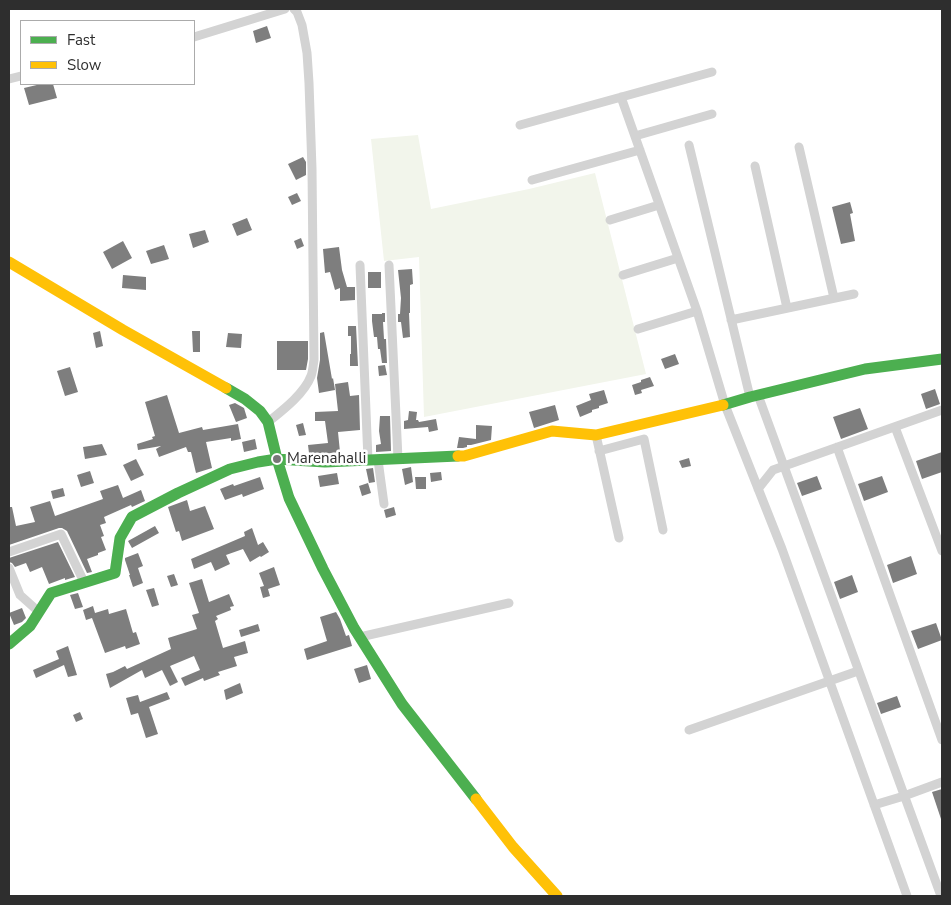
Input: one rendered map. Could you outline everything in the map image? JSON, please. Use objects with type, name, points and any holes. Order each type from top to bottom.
[{"type":"street","points":[[195,37],[285,9]]},
{"type":"street","points":[[268,422],[298,396],[307,384],[312,374],[314,360],[309,83],[307,53],[302,25],[294,9]]},
{"type":"street","points":[[520,125],[712,72]]},
{"type":"street","points":[[621,97],[696,311],[725,405],[782,549],[907,896]]},
{"type":"street","points":[[635,136],[712,114]]},
{"type":"street","points":[[688,145],[732,320],[754,396],[783,466],[941,896]]},
{"type":"street","points":[[799,147],[834,298]]},
{"type":"street","points":[[532,180],[640,150]]},
{"type":"street","points":[[755,166],[787,308]]},
{"type":"street","points":[[610,220],[659,205]]},
{"type":"street","points":[[623,275],[678,258]]},
{"type":"street","points":[[9,262],[245,399],[260,411],[268,422],[288,498],[323,570],[360,637],[402,704],[513,847],[557,896]]},
{"type":"street","points":[[360,265],[373,460],[384,504]]},
{"type":"street","points":[[389,265],[398,459]]},
{"type":"street","points":[[732,320],[854,294]]},
{"type":"street","points":[[638,329],[696,311]]},
{"type":"street","points":[[9,644],[30,626],[51,593],[115,573],[120,538],[132,517],[230,468],[277,459],[325,462],[464,456],[552,431],[596,435],[725,405],[865,369],[942,359]]},
{"type":"street","points":[[758,489],[773,470],[942,410]]},
{"type":"street","points":[[895,427],[942,551]]},
{"type":"street","points":[[596,435],[619,538]]},
{"type":"street","points":[[599,451],[644,439],[663,530]]},
{"type":"street","points":[[837,447],[942,740]]},
{"type":"street","points":[[9,552],[61,534],[84,582]]},
{"type":"street","points":[[9,568],[20,595],[39,612]]},
{"type":"street","points":[[360,637],[509,603]]},
{"type":"street","points":[[689,730],[858,671]]},
{"type":"street","points":[[874,805],[942,782]]},
{"type":"shaded area","points":[[418,135],[431,209],[595,173],[646,374],[424,417],[419,257],[384,261],[371,139]]},
{"type":"building","points":[[267,26],[271,38],[256,43],[253,31]]},
{"type":"building","points":[[37,85],[53,85],[57,98],[29,105],[24,88]]},
{"type":"building","points":[[303,157],[306,162],[306,175],[296,180],[288,164]]},
{"type":"building","points":[[297,193],[301,201],[292,205],[288,197]]},
{"type":"building","points":[[850,202],[853,213],[850,214],[855,241],[841,244],[832,207]]},
{"type":"building","points":[[247,218],[252,230],[237,236],[232,224]]},
{"type":"building","points":[[205,230],[209,242],[193,248],[189,234]]},
{"type":"building","points":[[301,238],[304,246],[297,249],[294,241]]},
{"type":"building","points":[[123,241],[132,258],[112,269],[103,252]]},
{"type":"building","points":[[164,245],[169,259],[151,264],[146,251]]},
{"type":"building","points":[[339,247],[342,270],[347,287],[355,287],[355,300],[340,301],[340,288],[335,290],[330,272],[325,273],[323,249]]},
{"type":"building","points":[[412,269],[413,284],[410,285],[409,313],[410,337],[403,338],[401,322],[398,322],[401,298],[398,270]]},
{"type":"building","points":[[368,272],[381,272],[381,288],[368,288]]},
{"type":"building","points":[[123,275],[146,277],[146,290],[122,288]]},
{"type":"building","points":[[385,313],[385,322],[383,322],[387,363],[382,363],[377,337],[374,337],[372,321],[372,314]]},
{"type":"building","points":[[348,326],[356,326],[358,366],[350,366],[351,336],[348,336]]},
{"type":"building","points":[[100,331],[103,346],[96,348],[93,333]]},
{"type":"building","points":[[192,331],[200,331],[200,352],[193,352]]},
{"type":"building","points":[[324,332],[335,390],[319,393],[317,378],[320,360],[320,333]]},
{"type":"building","points":[[228,333],[242,334],[241,348],[226,347]]},
{"type":"building","points":[[277,341],[308,341],[306,370],[277,370]]},
{"type":"building","points":[[675,354],[679,364],[665,369],[661,359]]},
{"type":"building","points":[[385,365],[387,375],[379,376],[378,366]]},
{"type":"building","points":[[70,367],[78,392],[65,396],[57,371]]},
{"type":"building","points":[[650,377],[654,386],[641,390],[642,393],[635,395],[632,385]]},
{"type":"building","points":[[348,382],[350,396],[359,395],[360,430],[338,432],[340,452],[325,454],[309,453],[308,445],[328,443],[325,421],[315,421],[315,412],[338,411],[335,384]]},
{"type":"building","points":[[935,389],[940,404],[926,409],[921,394]]},
{"type":"building","points":[[604,390],[608,403],[580,417],[576,406],[591,400],[589,394]]},
{"type":"building","points":[[167,395],[179,433],[202,427],[203,430],[238,424],[241,439],[231,441],[231,438],[206,442],[212,468],[196,473],[191,452],[188,452],[186,447],[159,457],[156,449],[161,446],[138,450],[137,444],[153,439],[152,437],[155,436],[145,402]]},
{"type":"building","points":[[235,403],[244,408],[247,418],[236,422],[229,405]]},
{"type":"building","points":[[555,405],[559,420],[534,428],[529,412]]},
{"type":"building","points":[[860,408],[868,429],[841,439],[833,417]]},
{"type":"building","points":[[409,411],[417,412],[416,420],[419,422],[436,419],[438,430],[429,432],[428,427],[404,429],[404,421],[408,420]]},
{"type":"building","points":[[380,416],[390,416],[391,451],[376,452],[376,445],[381,444],[379,431]]},
{"type":"building","points":[[303,423],[306,435],[299,436],[296,425]]},
{"type":"building","points":[[476,425],[492,426],[491,440],[457,448],[459,437],[476,439]]},
{"type":"building","points":[[255,439],[257,449],[244,452],[242,442]]},
{"type":"building","points":[[102,444],[107,455],[85,459],[83,447]]},
{"type":"building","points":[[942,452],[942,472],[922,479],[916,461]]},
{"type":"building","points":[[689,458],[691,466],[682,468],[679,461]]},
{"type":"building","points":[[136,459],[144,475],[131,481],[123,465]]},
{"type":"building","points":[[411,467],[413,482],[405,485],[402,469]]},
{"type":"building","points":[[373,468],[375,482],[369,483],[366,469]]},
{"type":"building","points":[[90,471],[94,483],[81,487],[77,475]]},
{"type":"building","points":[[441,472],[442,480],[431,482],[430,473]]},
{"type":"building","points":[[337,473],[339,484],[320,487],[318,476]]},
{"type":"building","points":[[817,476],[822,489],[802,496],[797,483]]},
{"type":"building","points":[[882,476],[888,492],[864,501],[858,484]]},
{"type":"building","points":[[260,477],[264,489],[243,497],[242,494],[225,500],[220,489]]},
{"type":"building","points":[[415,477],[426,477],[426,489],[416,489]]},
{"type":"building","points":[[368,483],[371,493],[362,496],[359,486]]},
{"type":"building","points":[[118,485],[123,498],[141,490],[145,501],[104,517],[106,523],[100,525],[104,536],[101,537],[106,550],[87,559],[92,572],[87,573],[67,531],[62,528],[9,545],[9,507],[12,507],[16,526],[35,522],[30,507],[50,501],[55,516],[103,499],[100,491]]},
{"type":"building","points":[[63,488],[65,496],[53,499],[51,491]]},
{"type":"building","points":[[187,500],[190,511],[205,506],[214,529],[182,541],[179,531],[176,532],[168,507]]},
{"type":"building","points":[[394,507],[396,515],[386,518],[384,510]]},
{"type":"building","points":[[155,526],[159,533],[132,548],[128,541]]},
{"type":"building","points":[[252,528],[258,545],[263,542],[269,552],[250,562],[243,549],[226,555],[230,564],[215,571],[211,562],[194,569],[191,559],[245,536],[244,532]]},
{"type":"building","points":[[58,542],[75,577],[65,580],[65,578],[49,584],[42,567],[30,572],[26,563],[15,567],[9,562],[9,558]]},
{"type":"building","points":[[138,553],[143,566],[138,568],[143,583],[133,587],[125,558]]},
{"type":"building","points":[[911,556],[917,574],[893,583],[887,565]]},
{"type":"building","points":[[274,567],[280,585],[268,589],[270,596],[263,598],[260,587],[264,586],[259,573]]},
{"type":"building","points":[[174,574],[178,585],[171,587],[167,576]]},
{"type":"building","points":[[852,575],[858,592],[840,599],[834,582]]},
{"type":"building","points":[[202,579],[209,602],[229,594],[234,606],[230,607],[231,610],[216,616],[218,619],[215,621],[223,648],[245,641],[248,653],[234,657],[237,666],[218,672],[220,675],[204,681],[203,678],[185,686],[181,678],[200,670],[194,656],[170,666],[178,682],[170,686],[162,670],[145,678],[142,670],[110,688],[106,674],[125,666],[127,669],[171,649],[168,638],[197,629],[192,615],[199,613],[189,583]]},
{"type":"building","points":[[154,588],[159,605],[152,607],[146,590]]},
{"type":"building","points":[[78,593],[83,607],[75,609],[70,595]]},
{"type":"building","points":[[93,606],[95,613],[108,609],[109,614],[126,609],[133,633],[136,632],[140,644],[126,649],[125,646],[105,653],[92,618],[86,620],[83,610]]},
{"type":"building","points":[[22,608],[26,618],[14,625],[9,613]]},
{"type":"building","points":[[336,612],[346,636],[349,635],[352,646],[307,660],[304,649],[327,641],[320,617]]},
{"type":"building","points":[[936,623],[942,640],[918,649],[911,631]]},
{"type":"building","points":[[258,624],[260,631],[241,637],[239,630]]},
{"type":"building","points":[[68,646],[77,675],[68,677],[64,665],[36,678],[33,670],[59,659],[56,651]]},
{"type":"building","points":[[367,665],[371,679],[359,683],[354,669]]},
{"type":"building","points":[[240,683],[243,693],[226,700],[224,690]]},
{"type":"building","points":[[167,692],[170,699],[149,707],[158,734],[146,738],[138,713],[131,715],[126,698],[138,695],[140,702]]},
{"type":"building","points":[[897,696],[901,707],[881,714],[877,703]]},
{"type":"building","points":[[80,712],[83,719],[76,722],[73,715]]},
{"type":"building","points":[[942,789],[942,818],[941,819],[932,792]]},
{"type":"traffic: fast","points":[[723,405],[865,369],[942,359]]},
{"type":"traffic: fast","points":[[226,388],[245,399],[260,411],[268,422],[289,498],[354,628],[402,704],[476,799]]},
{"type":"traffic: fast","points":[[9,644],[30,626],[51,593],[115,573],[120,538],[132,517],[230,469],[277,459],[325,462],[458,456]]},
{"type":"traffic: slow","points":[[9,262],[123,330],[226,388]]},
{"type":"traffic: slow","points":[[458,456],[464,456],[552,431],[596,435],[723,405]]},
{"type":"traffic: slow","points":[[476,799],[513,847],[557,896]]},
{"type":"place","name":"Marenahalli","points":[[277,459]]}]
